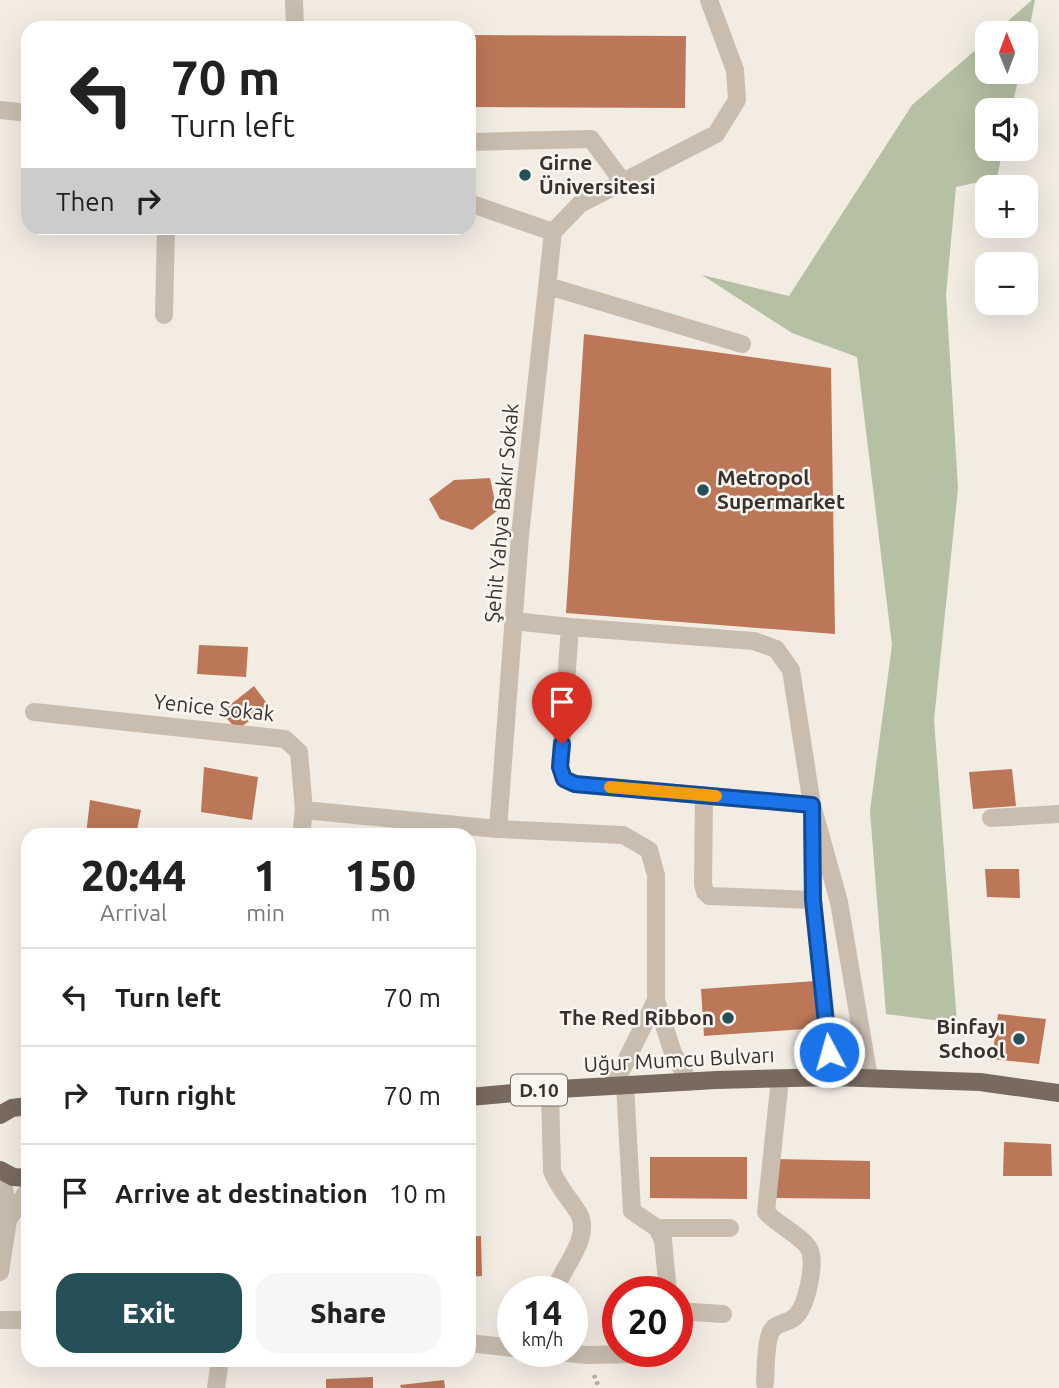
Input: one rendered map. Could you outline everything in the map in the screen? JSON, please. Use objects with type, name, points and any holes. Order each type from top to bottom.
[{"type":"main road","name":"Uğur Mumcu Bulvarı","points":[[476,1096],[689,1082],[832,1077],[979,1083],[1059,1093]]},
{"type":"main road","points":[[1,1114],[21,1107]]},
{"type":"main road","points":[[1,1170],[13,1177],[21,1178]]},
{"type":"street","points":[[294,0],[295,21]]},
{"type":"street","points":[[476,205],[553,232],[580,204],[716,134],[737,100],[735,70],[709,0]]},
{"type":"street","points":[[0,110],[21,112]]},
{"type":"street","points":[[476,142],[592,139],[623,182]]},
{"type":"street","name":"Şehit Yahya Bakır Sokak","points":[[498,830],[520,535],[553,232]]},
{"type":"street","points":[[164,315],[166,235]]},
{"type":"street","points":[[548,286],[741,344]]},
{"type":"street","points":[[514,621],[754,641],[776,649],[791,670],[812,805],[839,902],[869,1078]]},
{"type":"street","points":[[570,627],[560,767],[564,779],[575,784],[812,805]]},
{"type":"street","name":"Yenice Sokak","points":[[34,712],[285,739],[299,752],[304,810],[302,828]]},
{"type":"street","points":[[704,795],[703,884],[709,896],[813,900]]},
{"type":"street","points":[[812,805],[813,900],[832,1077]]},
{"type":"street","points":[[304,810],[498,830],[623,835],[649,850],[656,875],[656,1000],[673,1053],[689,1082]]},
{"type":"street","points":[[991,818],[1059,814]]},
{"type":"street","points":[[656,1000],[622,1069],[617,1086],[632,1211],[657,1228],[663,1240],[666,1276]]},
{"type":"street","points":[[765,1382],[770,1332],[779,1323],[795,1317],[808,1296],[810,1251],[802,1239],[775,1223],[766,1213],[780,1079]]},
{"type":"street","points":[[550,1090],[552,1171],[581,1218],[581,1239],[560,1276]]},
{"type":"street","points":[[0,1272],[8,1220],[1,1170]]},
{"type":"street","points":[[8,1220],[21,1200]]},
{"type":"street","points":[[657,1228],[730,1228]]},
{"type":"street","points":[[693,1312],[723,1314]]},
{"type":"street","points":[[0,1320],[21,1320]]},
{"type":"street","points":[[476,1344],[497,1346]]},
{"type":"street","points":[[216,1388],[219,1367]]},
{"type":"green space","points":[[1032,0],[1035,0],[1031,21],[1008,21]]},
{"type":"green space","points":[[975,50],[975,84],[1017,84],[1014,98],[975,98],[975,161],[1001,161],[998,175],[975,175],[975,183],[956,187],[946,295],[958,488],[934,720],[957,1023],[886,1014],[870,811],[892,645],[857,357],[792,333],[702,275],[789,296],[912,105]]},
{"type":"building","points":[[476,35],[686,36],[685,108],[476,107]]},
{"type":"building","name":"Metropol Supermarket","points":[[584,334],[831,368],[835,634],[566,613]]},
{"type":"building","points":[[490,478],[497,511],[472,530],[440,519],[429,499],[454,480]]},
{"type":"building","points":[[199,645],[248,647],[246,677],[197,674]]},
{"type":"building","points":[[254,686],[269,706],[237,730],[221,712]]},
{"type":"building","points":[[204,767],[258,777],[252,820],[201,812]]},
{"type":"building","points":[[1012,769],[1016,806],[973,809],[969,772]]},
{"type":"building","points":[[90,800],[141,810],[137,828],[87,828]]},
{"type":"building","points":[[985,869],[1019,869],[1020,898],[987,897]]},
{"type":"building","points":[[816,981],[819,1028],[704,1036],[701,989]]},
{"type":"building","name":"Binfayı School","points":[[998,1014],[1046,1019],[1039,1064],[992,1059]]},
{"type":"building","points":[[1004,1142],[1051,1144],[1052,1176],[1003,1176]]},
{"type":"building","points":[[650,1157],[747,1157],[747,1199],[650,1198]]},
{"type":"building","points":[[775,1159],[870,1161],[870,1199],[774,1198]]},
{"type":"building","points":[[476,1236],[481,1236],[482,1276],[476,1276]]},
{"type":"building","points":[[373,1377],[373,1388],[326,1388],[326,1379]]},
{"type":"building","points":[[444,1380],[445,1388],[401,1388],[400,1385]]},
{"type":"slow traffic","points":[[610,787],[716,796]]},
{"type":"place","name":"Girne Üniversitesi","points":[[525,175]]},
{"type":"place","name":"Metropol Supermarket","points":[[703,490]]},
{"type":"place","name":"The Red Ribbon","points":[[728,1018]]},
{"type":"place","name":"Binfayı School","points":[[1019,1039]]},
{"type":"route","points":[[562,744],[560,767],[564,779],[575,784],[812,805],[813,900],[829,1052]]}]
